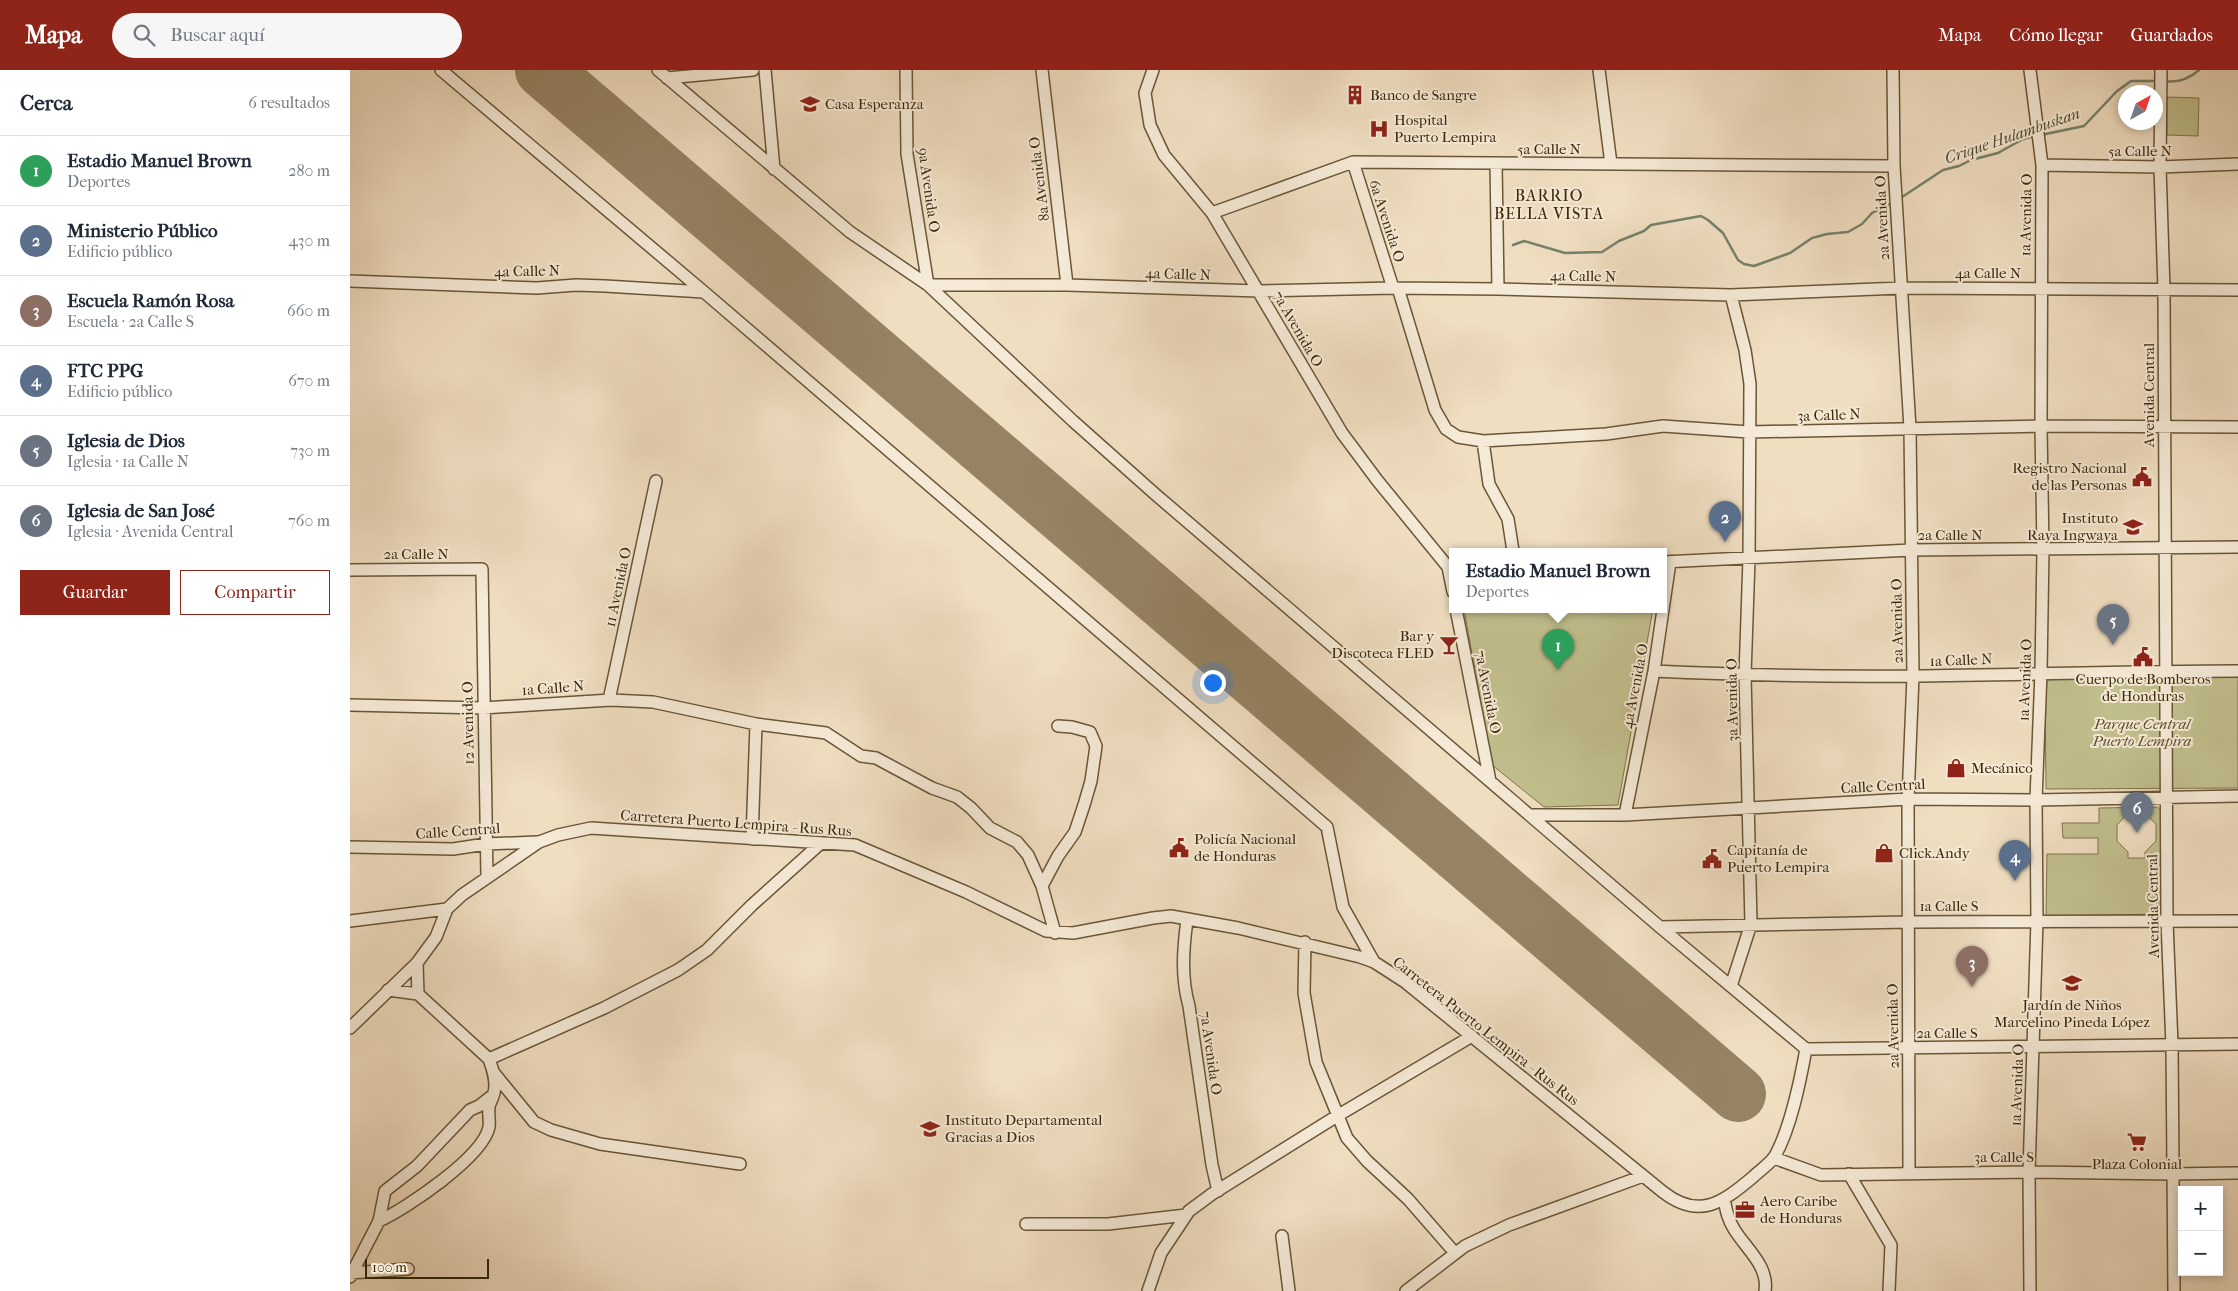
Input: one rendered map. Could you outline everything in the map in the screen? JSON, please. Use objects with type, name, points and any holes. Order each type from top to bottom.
[{"type":"street","points":[[441,70],[704,292],[1327,827],[1343,907],[1374,962]]},
{"type":"street","points":[[658,70],[857,237],[928,285],[1073,421],[1156,494],[1660,927],[1806,1049],[1799,1087],[1774,1158]]},
{"type":"street","points":[[667,78],[753,70]]},
{"type":"street","points":[[765,70],[774,169]]},
{"type":"street","name":"9a Avenida O","points":[[906,70],[907,154],[928,285]]},
{"type":"street","name":"8a Avenida O","points":[[1042,70],[1067,285]]},
{"type":"street","name":"7a Avenida O","points":[[1153,70],[1145,93],[1150,125],[1164,155],[1212,213],[1342,433],[1377,480],[1449,565]]},
{"type":"street","points":[[1599,70],[1611,164]]},
{"type":"street","name":"2a Avenida O","points":[[1892,70],[1894,166],[1910,428],[1913,676],[1908,799],[1907,922],[1909,1173]]},
{"type":"street","name":"1a Avenida O","points":[[2030,70],[2042,165],[2040,426],[2043,549],[2029,1172],[2030,1291]]},
{"type":"street","name":"Avenida Central","points":[[2161,70],[2160,167],[2164,290],[2163,427],[2167,670],[2167,922],[2172,1045],[2174,1291]]},
{"type":"street","name":"5a Calle N","points":[[1212,213],[1353,162],[1894,166]]},
{"type":"street","name":"6a Avenida O","points":[[1353,162],[1435,410]]},
{"type":"street","points":[[1496,164],[1498,289]]},
{"type":"street","name":"5a Calle N","points":[[2042,165],[2160,167],[2238,164]]},
{"type":"street","name":"4a Calle N","points":[[350,281],[527,288],[604,286],[704,292]]},
{"type":"street","name":"4a Calle N","points":[[928,285],[1067,285],[1259,291],[1395,288],[1498,289],[1731,295],[1901,288],[2238,290]]},
{"type":"street","name":"3a Avenida O","points":[[1731,295],[1745,350],[1750,384],[1749,559],[1745,675],[1751,924],[1731,986]]},
{"type":"street","name":"3a Calle N","points":[[1435,410],[1446,429],[1458,437],[1483,441],[1606,434],[1663,426],[1749,432],[2040,426],[2238,427]]},
{"type":"street","points":[[1483,441],[1489,484],[1508,519],[1513,548]]},
{"type":"street","name":"11 Avenida O","points":[[609,700],[656,481]]},
{"type":"street","name":"2a Calle N","points":[[1667,562],[1911,550],[2238,547]]},
{"type":"street","name":"2a Calle N","points":[[350,570],[482,569]]},
{"type":"street","name":"12 Avenida O","points":[[482,569],[482,708],[486,877]]},
{"type":"street","name":"7a Avenida O","points":[[1457,613],[1490,781]]},
{"type":"street","name":"4a Avenida O","points":[[1625,815],[1654,671],[1660,613]]},
{"type":"street","name":"1a Calle N","points":[[1654,671],[1745,675],[1913,676],[2167,670],[2238,671]]},
{"type":"street","name":"1a Calle N","points":[[350,706],[482,708],[609,700],[653,702],[756,724],[826,733],[861,756],[876,758],[932,788],[957,797],[972,808],[990,828],[1017,842],[1028,855],[1042,886],[1055,933]]},
{"type":"street","points":[[752,839],[756,724]]},
{"type":"street","points":[[1042,886],[1058,856],[1075,832],[1091,781],[1096,746],[1090,732],[1072,727],[1058,726]]},
{"type":"street","name":"Calle Central","points":[[1530,815],[1625,815],[1908,799],[2036,800],[2238,796]]},
{"type":"street","name":"Carretera Puerto Lempira - Rus Rus","points":[[447,909],[462,894],[539,842],[558,835],[591,828],[855,845],[878,854],[900,866],[966,892],[1046,931],[1073,933],[1170,916],[1305,942],[1374,962],[1405,982],[1643,1176],[1672,1198],[1685,1205],[1701,1207],[1724,1199],[1774,1158]]},
{"type":"street","name":"Calle Central","points":[[350,847],[453,849],[486,844],[539,842]]},
{"type":"street","points":[[489,1059],[604,1008],[678,970],[706,950],[752,905],[821,843]]},
{"type":"street","points":[[350,921],[447,909],[436,936],[417,963],[350,1028]]},
{"type":"street","name":"7a Avenida O","points":[[1187,920],[1182,953],[1184,988],[1189,1006],[1212,1165],[1218,1191]]},
{"type":"street","name":"1a Calle S","points":[[1660,927],[1907,922],[2238,921]]},
{"type":"street","points":[[1305,942],[1304,993],[1316,1062],[1347,1138],[1367,1161],[1408,1199],[1455,1253]]},
{"type":"street","points":[[417,963],[418,994]]},
{"type":"street","points":[[388,990],[418,994],[489,1059],[494,1073],[534,1122],[551,1130],[600,1144],[740,1164]]},
{"type":"street","points":[[1148,1291],[1161,1253],[1186,1215],[1218,1191],[1337,1116],[1472,1036]]},
{"type":"street","name":"2a Calle S","points":[[1806,1049],[1909,1047],[2033,1048],[2238,1044]]},
{"type":"street","points":[[379,1221],[392,1215],[440,1181],[471,1156],[482,1143],[489,1127],[489,1108],[494,1094],[494,1073]]},
{"type":"street","points":[[350,1274],[379,1221],[385,1191],[417,1166],[470,1110],[479,1106],[494,1094]]},
{"type":"street","name":"3a Calle S","points":[[1774,1158],[1821,1175],[2029,1172],[2238,1173]]},
{"type":"street","points":[[1849,1174],[1890,1245],[1889,1291]]},
{"type":"street","points":[[1406,1291],[1455,1253],[1509,1225],[1643,1176]]},
{"type":"street","points":[[1724,1199],[1730,1222],[1763,1269],[1766,1282],[1765,1291]]},
{"type":"street","points":[[1026,1224],[1108,1224],[1186,1215]]},
{"type":"street","points":[[1282,1236],[1289,1291]]},
{"type":"street","points":[[350,1274],[408,1269]]},
{"type":"green space","points":[[2167,97],[2199,98],[2198,136],[2167,135]]},
{"type":"green space","points":[[1465,613],[1652,613],[1618,805],[1544,807],[1492,765]]},
{"type":"green space","name":"Parque Central Puerto Lempira","points":[[2238,676],[2238,788],[2046,789],[2045,678]]},
{"type":"green space","points":[[2157,807],[2161,810],[2162,914],[2046,916],[2047,854],[2098,854],[2098,838],[2063,838],[2062,823],[2099,823],[2099,808]],"holes":[[[2128,813],[2144,813],[2156,824],[2156,841],[2145,852],[2145,858],[2128,858],[2128,852],[2117,841],[2117,825]]]},
{"type":"waterway","name":"Crique Hulambuskan","points":[[2164,81],[2183,80],[2199,70]]},
{"type":"waterway","name":"Crique Hulambuskan","points":[[2041,135],[2084,126],[2117,91],[2131,81],[2159,81]]},
{"type":"waterway","name":"Crique Hulambuskan","points":[[1899,199],[1943,170],[1998,153],[2023,139],[2035,136]]},
{"type":"waterway","name":"Crique Hulambuskan","points":[[1513,245],[1524,241],[1565,253],[1602,252],[1619,241],[1644,231],[1651,225],[1701,216],[1723,233],[1738,260],[1744,264],[1754,266],[1790,253],[1812,238],[1848,232],[1862,224],[1872,213],[1892,203]]},
{"type":"runway","points":[[543,70],[1738,1094]]},
{"type":"place","name":"Banco de Sangre","points":[[1355,95]]},
{"type":"place","name":"Casa Esperanza","points":[[810,104]]},
{"type":"place","name":"Hospital Puerto Lempira","points":[[1379,129]]},
{"type":"place","name":"Registro Nacional de las Personas","points":[[2142,477]]},
{"type":"place","name":"Instituto Raya Ingwaya","points":[[2133,527]]},
{"type":"place","name":"Ministerio Público","points":[[1725,542]]},
{"type":"place","name":"Bar y Discoteca FLED","points":[[1449,645]]},
{"type":"place","name":"Iglesia de Dios","points":[[2113,645]]},
{"type":"place","name":"Cuerpo de Bomberos de Honduras","points":[[2143,657]]},
{"type":"place","name":"Estadio Manuel Brown","points":[[1558,670]]},
{"type":"place","name":"Mecánico","points":[[1956,768]]},
{"type":"place","name":"Iglesia de San José","points":[[2137,833]]},
{"type":"place","name":"Policía Nacional de Honduras","points":[[1179,848]]},
{"type":"place","name":"Click.Andy","points":[[1884,853]]},
{"type":"place","name":"Capitanía de Puerto Lempira","points":[[1712,859]]},
{"type":"place","name":"FTC PPG","points":[[2015,881]]},
{"type":"place","name":"Jardín de Niños Marcelino Pineda López","points":[[2072,983]]},
{"type":"place","name":"Escuela Ramón Rosa","points":[[1972,987]]},
{"type":"place","name":"Instituto Departamental Gracias a Dios","points":[[930,1129]]},
{"type":"place","name":"Plaza Colonial","points":[[2137,1142]]},
{"type":"place","name":"Aero Caribe de Honduras","points":[[1745,1210]]},
{"type":"district","name":"BARRIO BELLA VISTA","points":[[1549,204]]}]
